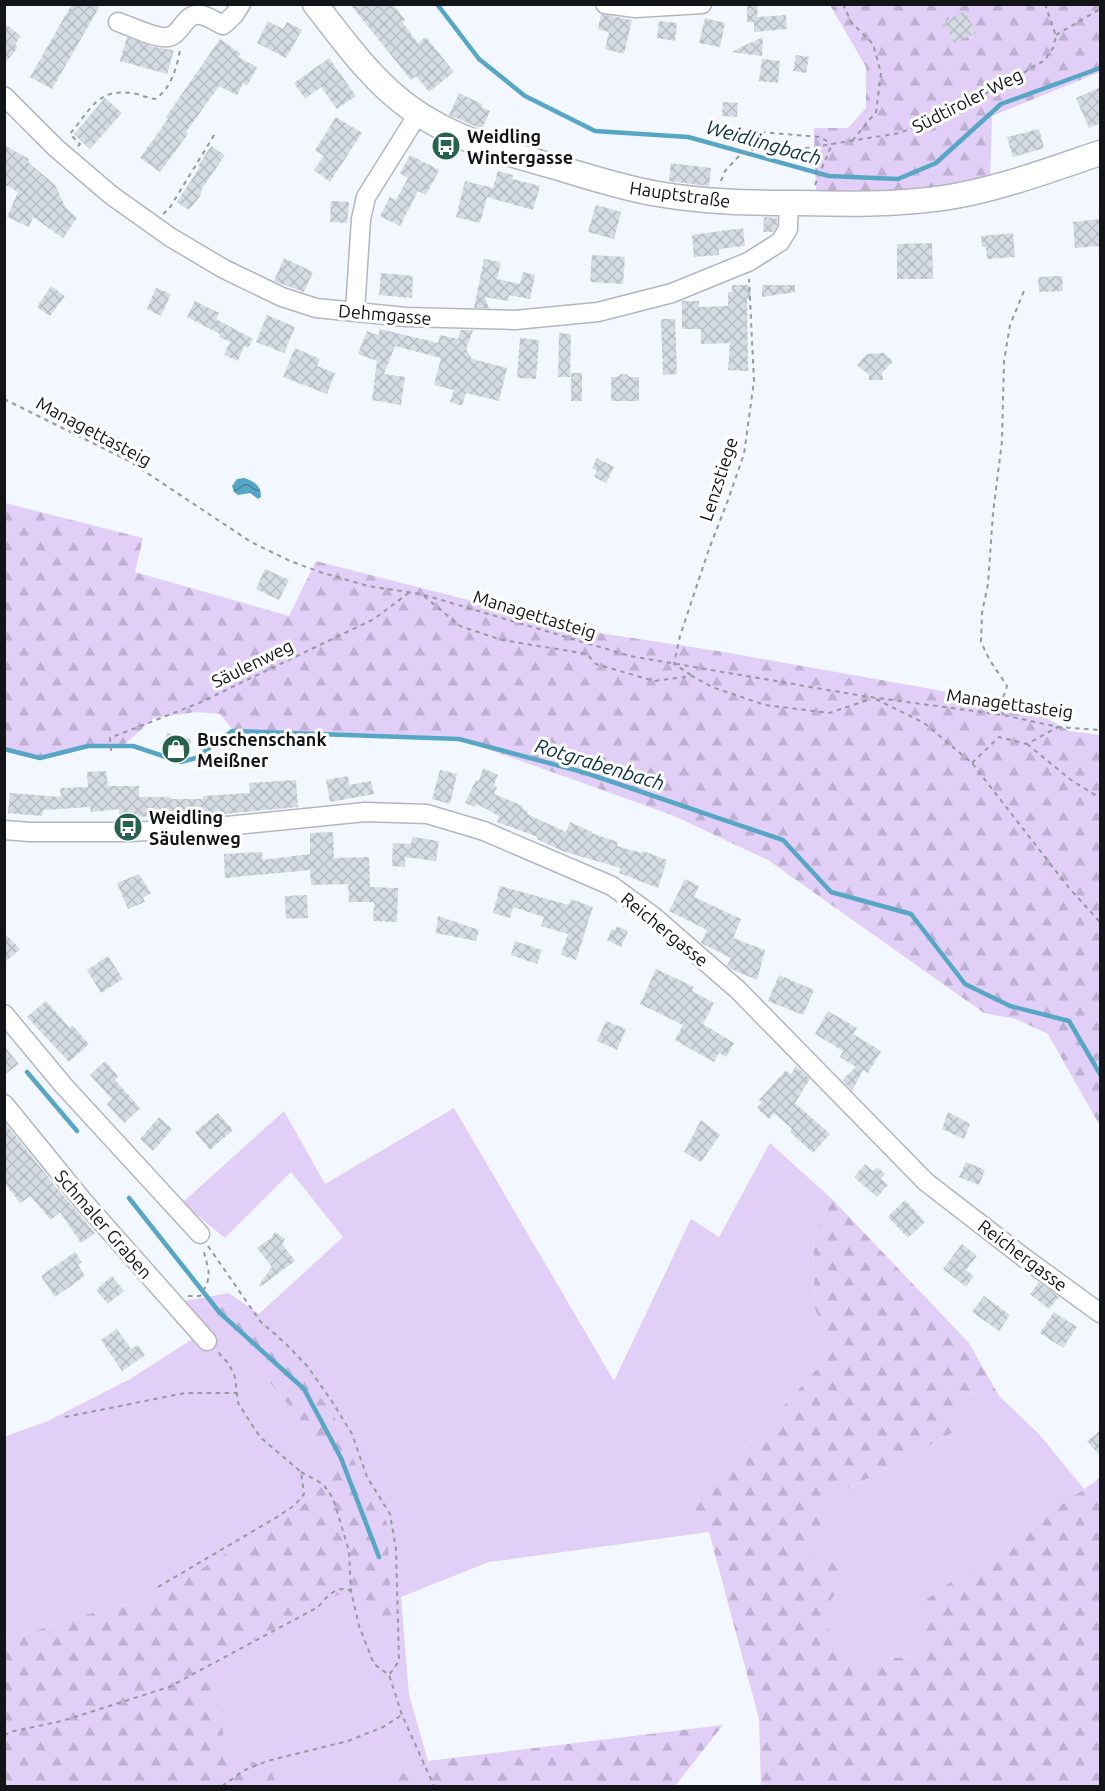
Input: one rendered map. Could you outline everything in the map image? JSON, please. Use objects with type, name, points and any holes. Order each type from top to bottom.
[{"type":"main road","name":"Hauptstraße","points":[[315,4],[381,83],[418,114],[452,134],[491,149],[629,189],[658,195],[718,193],[789,203],[857,204],[943,198],[982,190],[1101,153]]},
{"type":"street","points":[[118,22],[164,38],[177,33],[187,19],[193,15],[201,15],[222,25],[234,15],[241,4]]},
{"type":"street","points":[[605,4],[636,8],[702,4]]},
{"type":"street","name":"Dehmgasse","points":[[4,96],[56,148],[111,195],[155,226],[224,269],[282,297],[316,308],[406,317],[515,320],[598,312],[672,293],[748,262],[780,242],[788,229],[789,203]]},
{"type":"street","points":[[355,311],[361,219],[366,197],[418,114]]},
{"type":"street","name":"Reichergasse","points":[[4,830],[129,832],[207,828],[365,812],[427,814],[484,831],[612,886],[653,916],[738,990],[926,1182],[1023,1257],[1101,1312]]},
{"type":"street","points":[[4,1014],[64,1086],[200,1234]]},
{"type":"street","name":"Schmaler Graben","points":[[4,1104],[83,1201],[207,1341]]},
{"type":"path","points":[[843,4],[851,22],[873,44],[881,73],[876,112],[852,141]]},
{"type":"path","points":[[1046,4],[1056,36],[1101,9]]},
{"type":"path","points":[[80,144],[70,134],[104,95],[125,93],[155,99],[162,94],[175,69],[180,52],[177,33]]},
{"type":"path","name":"Südtiroler Weg","points":[[718,193],[725,171],[738,156],[746,152],[754,149],[801,149],[900,133],[1001,86],[1045,60],[1053,48],[1056,36]]},
{"type":"path","points":[[155,226],[169,209],[216,132]]},
{"type":"path","points":[[761,132],[820,137],[832,144],[815,185]]},
{"type":"path","name":"Lenzstiege","points":[[674,664],[680,636],[744,454],[754,381],[748,262]]},
{"type":"path","points":[[1003,715],[1002,701],[1007,686],[988,659],[981,642],[982,612],[988,584],[993,513],[1002,441],[1004,361],[1010,325],[1024,291]]},
{"type":"path","name":"Managettasteig","points":[[4,399],[129,461],[261,547],[323,573],[368,586],[422,594],[630,656],[873,698],[1003,715],[1058,727],[1101,730]]},
{"type":"path","name":"Säulenweg","points":[[111,751],[110,738],[199,703],[374,619],[410,592]]},
{"type":"path","points":[[422,594],[460,626],[502,640],[587,654],[596,664],[654,681],[692,676]]},
{"type":"path","points":[[674,664],[712,687],[765,705],[829,713],[873,698],[924,723],[972,763],[1069,888],[1101,922]]},
{"type":"path","points":[[1027,744],[1058,727]]},
{"type":"path","points":[[972,763],[999,737],[1027,744],[1071,780],[1101,798]]},
{"type":"path","points":[[200,1234],[209,1275],[209,1283],[200,1296]]},
{"type":"path","points":[[200,1234],[260,1322],[308,1367],[333,1403],[352,1434],[367,1477],[390,1514],[396,1549],[399,1661],[388,1675]]},
{"type":"path","points":[[207,1341],[229,1364],[235,1377],[238,1403],[261,1437],[301,1472],[324,1484],[333,1498],[349,1551],[351,1591],[359,1626],[374,1664],[388,1675],[402,1715],[434,1786]]},
{"type":"path","points":[[65,1417],[185,1393],[237,1393]]},
{"type":"path","points":[[158,1587],[295,1505],[304,1494],[301,1472]]},
{"type":"path","points":[[4,1735],[169,1687],[318,1607],[335,1590],[345,1588],[351,1591]]},
{"type":"path","points":[[222,1786],[244,1770],[267,1761],[348,1741],[383,1727],[402,1715]]},
{"type":"green space","points":[[830,5],[1100,5],[1100,72],[992,116],[990,185],[923,200],[816,192],[814,128],[848,128],[866,108],[866,67]]},
{"type":"green space","points":[[5,503],[143,538],[135,572],[289,616],[316,561],[593,632],[724,652],[1026,706],[1069,731],[1100,735],[1100,1126],[1048,1034],[1016,1019],[984,1013],[768,860],[672,815],[457,738],[234,731],[220,714],[196,712],[154,718],[124,745],[85,745],[37,757],[5,749]]},
{"type":"green space","points":[[454,1108],[614,1381],[691,1219],[719,1237],[770,1143],[833,1200],[813,1237],[815,1309],[832,1353],[692,1505],[709,1532],[489,1562],[401,1597],[409,1695],[428,1761],[377,1786],[277,1786],[270,1771],[230,1786],[210,1663],[360,1583],[379,1629],[387,1522],[363,1480],[233,1304],[190,1306],[245,1352],[311,1433],[332,1476],[303,1505],[153,1599],[112,1607],[5,1640],[4,1437],[48,1421],[130,1379],[194,1338],[163,1305],[229,1293],[259,1314],[343,1237],[291,1172],[225,1238],[182,1203],[284,1111],[325,1184]]},
{"type":"green space","points":[[833,1200],[969,1343],[999,1396],[970,1392],[956,1431],[831,1498],[811,1555],[852,1570],[821,1614],[858,1684],[883,1658],[925,1657],[925,1600],[1100,1478],[1100,1786],[761,1786],[759,1719],[709,1532],[692,1505],[832,1353],[815,1309],[813,1237]]},
{"type":"green space","points":[[233,1304],[255,1323],[331,1410],[363,1480],[387,1522],[392,1625],[379,1629],[359,1584],[210,1663],[226,1748],[271,1771],[277,1786],[5,1786],[5,1640],[112,1607],[153,1599],[303,1505],[332,1476],[311,1433],[245,1352],[189,1306]]},
{"type":"green space","points":[[970,1392],[999,1396],[1039,1434],[1085,1490],[925,1600],[925,1657],[883,1658],[858,1685],[821,1614],[811,1555],[831,1498],[956,1431]]},
{"type":"green space","points":[[723,1725],[675,1786],[377,1786],[428,1761]]},
{"type":"water","points":[[244,478],[257,485],[261,497],[258,499],[250,493],[238,495],[234,492],[232,486],[237,479]]},
{"type":"building","points":[[72,4],[101,4],[52,89],[30,77]]},
{"type":"building","points":[[350,4],[393,4],[405,20],[402,22],[418,43],[426,37],[454,72],[429,92],[416,76],[411,80]]},
{"type":"building","points":[[747,4],[758,4],[757,17],[786,15],[787,29],[754,32],[754,22],[747,22]]},
{"type":"building","points":[[965,11],[976,33],[954,43],[944,22]]},
{"type":"building","points":[[601,14],[632,20],[624,54],[605,49],[609,32],[598,29]]},
{"type":"building","points":[[705,18],[725,23],[720,47],[699,43]]},
{"type":"building","points":[[268,21],[283,29],[287,22],[302,30],[286,58],[257,43]]},
{"type":"building","points":[[659,21],[677,23],[675,41],[657,38]]},
{"type":"building","points":[[4,23],[21,36],[15,44],[18,47],[4,65]]},
{"type":"building","points":[[127,37],[154,47],[174,50],[167,74],[120,61]]},
{"type":"building","points":[[763,37],[762,56],[731,52]]},
{"type":"building","points":[[220,39],[241,54],[238,57],[257,67],[247,86],[243,83],[237,95],[219,86],[160,172],[140,158]]},
{"type":"building","points":[[796,55],[809,57],[806,73],[793,71]]},
{"type":"building","points":[[329,58],[356,96],[337,109],[321,87],[305,99],[294,83]]},
{"type":"building","points":[[762,59],[780,61],[778,83],[759,81]]},
{"type":"building","points":[[1101,87],[1101,123],[1089,128],[1076,98]]},
{"type":"building","points":[[459,93],[482,104],[481,107],[490,111],[482,129],[449,115]]},
{"type":"building","points":[[105,98],[122,113],[90,149],[74,134]]},
{"type":"building","points":[[723,102],[738,103],[737,117],[722,116]]},
{"type":"building","points":[[336,117],[362,133],[330,182],[314,170],[324,156],[315,150]]},
{"type":"building","points":[[1039,129],[1044,148],[1013,157],[1007,137]]},
{"type":"building","points":[[4,145],[29,159],[28,162],[55,185],[66,208],[77,218],[63,238],[33,217],[29,227],[7,217],[18,192],[4,184]]},
{"type":"building","points":[[211,146],[225,155],[189,210],[177,202]]},
{"type":"building","points":[[410,155],[439,170],[426,195],[418,191],[400,226],[380,216],[390,197],[396,200],[408,178],[400,173]]},
{"type":"building","points":[[671,163],[711,168],[709,186],[669,181]]},
{"type":"building","points":[[498,171],[513,175],[512,179],[540,186],[533,210],[487,197],[480,223],[456,217],[465,181],[493,188]]},
{"type":"building","points":[[331,201],[349,202],[347,223],[330,222]]},
{"type":"building","points":[[596,205],[621,212],[614,239],[588,232]]},
{"type":"building","points":[[764,217],[777,218],[777,226],[773,232],[763,232]]},
{"type":"building","points":[[1101,219],[1101,246],[1075,248],[1073,222]]},
{"type":"building","points":[[743,228],[745,246],[719,249],[719,255],[694,257],[692,235]]},
{"type":"building","points":[[1013,233],[1015,257],[987,259],[986,247],[982,247],[981,236]]},
{"type":"building","points":[[932,243],[933,279],[897,279],[897,244]]},
{"type":"building","points":[[592,255],[625,257],[623,284],[590,282]]},
{"type":"building","points":[[284,258],[313,272],[304,292],[274,281]]},
{"type":"building","points":[[484,259],[501,262],[497,279],[520,284],[523,272],[535,275],[530,299],[509,295],[508,301],[485,297],[489,308],[474,308]]},
{"type":"building","points":[[381,273],[413,276],[412,298],[379,295]]},
{"type":"building","points":[[1062,276],[1063,291],[1039,292],[1038,277]]},
{"type":"building","points":[[732,285],[749,285],[751,298],[747,299],[748,371],[728,370],[730,343],[701,344],[701,329],[682,329],[682,301],[699,301],[699,307],[728,306],[728,292],[732,292]]},
{"type":"building","points":[[762,285],[795,285],[795,292],[762,297]]},
{"type":"building","points":[[51,286],[65,296],[50,316],[37,307]]},
{"type":"building","points":[[156,288],[171,294],[161,316],[147,309]]},
{"type":"building","points":[[195,301],[219,313],[216,319],[253,339],[248,348],[244,346],[238,361],[224,355],[230,342],[219,337],[220,334],[187,317]]},
{"type":"building","points":[[267,315],[295,327],[284,353],[256,342]]},
{"type":"building","points":[[661,319],[675,319],[677,374],[663,375]]},
{"type":"building","points":[[380,329],[438,343],[440,335],[458,339],[461,330],[473,330],[466,349],[472,359],[507,368],[499,401],[466,393],[462,406],[450,402],[454,390],[434,385],[441,358],[395,346],[384,374],[405,377],[401,405],[372,400],[377,361],[358,354],[367,331],[378,335]]},
{"type":"building","points":[[559,333],[571,334],[570,377],[558,377]]},
{"type":"building","points":[[520,338],[539,340],[536,379],[517,378]]},
{"type":"building","points":[[295,348],[320,359],[317,366],[335,373],[327,394],[283,377]]},
{"type":"building","points":[[884,353],[893,361],[882,373],[883,380],[869,380],[869,375],[857,365],[867,354]]},
{"type":"building","points":[[571,373],[582,373],[582,401],[571,401]]},
{"type":"building","points":[[621,374],[639,377],[639,401],[611,401],[611,377]]},
{"type":"building","points":[[597,458],[614,467],[606,483],[594,477],[597,471],[592,468]]},
{"type":"building","points":[[265,569],[289,580],[279,600],[256,589]]},
{"type":"building","points":[[167,733],[191,739],[189,752],[164,747]]},
{"type":"building","points":[[483,768],[498,775],[494,785],[497,787],[494,794],[523,806],[522,809],[528,811],[527,814],[566,832],[570,822],[591,833],[618,842],[617,846],[642,853],[643,851],[667,860],[658,888],[619,873],[621,868],[562,851],[537,839],[538,837],[497,822],[499,816],[477,804],[474,807],[465,803],[476,780],[479,781]]},
{"type":"building","points":[[440,770],[457,774],[450,804],[432,799]]},
{"type":"building","points":[[106,771],[108,786],[139,786],[139,797],[171,797],[171,799],[203,799],[203,796],[250,793],[249,783],[296,780],[298,807],[180,818],[180,816],[123,817],[123,814],[119,814],[119,809],[91,812],[90,807],[43,810],[42,816],[8,813],[10,793],[61,797],[60,788],[88,787],[87,772]]},
{"type":"building","points":[[348,776],[349,785],[371,781],[374,794],[330,802],[326,780]]},
{"type":"building","points":[[333,832],[334,858],[369,857],[370,887],[398,888],[397,922],[373,921],[374,902],[349,902],[348,884],[311,885],[310,870],[225,878],[224,854],[262,852],[263,860],[310,854],[310,833]]},
{"type":"building","points":[[412,837],[439,841],[436,861],[405,857],[405,867],[392,866],[393,843],[411,844]]},
{"type":"building","points":[[139,874],[151,893],[143,898],[145,902],[128,909],[117,883]]},
{"type":"building","points":[[685,879],[699,886],[694,897],[741,919],[733,938],[765,950],[757,980],[731,969],[727,966],[731,958],[701,943],[707,930],[669,911]]},
{"type":"building","points":[[500,886],[569,905],[571,899],[593,907],[576,960],[561,955],[568,934],[541,926],[544,917],[513,907],[510,918],[493,913]]},
{"type":"building","points":[[307,895],[308,918],[286,919],[285,896]]},
{"type":"building","points":[[438,916],[479,930],[476,941],[436,933]]},
{"type":"building","points":[[617,926],[628,931],[621,947],[607,940],[612,929],[615,930]]},
{"type":"building","points":[[4,933],[20,949],[4,963]]},
{"type":"building","points":[[515,941],[542,950],[537,964],[511,955]]},
{"type":"building","points":[[108,956],[123,979],[101,993],[87,970]]},
{"type":"building","points":[[656,969],[694,987],[692,991],[714,1003],[703,1024],[734,1043],[726,1057],[719,1053],[714,1062],[675,1040],[683,1025],[640,1004]]},
{"type":"building","points":[[779,975],[814,990],[803,1015],[768,1001]]},
{"type":"building","points":[[46,1001],[70,1028],[72,1025],[89,1044],[69,1062],[27,1017]]},
{"type":"building","points":[[828,1011],[857,1028],[853,1034],[881,1051],[868,1073],[863,1070],[852,1091],[842,1080],[856,1067],[840,1057],[843,1051],[815,1034]]},
{"type":"building","points":[[606,1021],[626,1029],[617,1050],[597,1041]]},
{"type":"building","points":[[4,1046],[19,1064],[4,1075]]},
{"type":"building","points":[[105,1061],[118,1076],[115,1080],[140,1108],[124,1123],[107,1104],[112,1099],[90,1075]]},
{"type":"building","points":[[796,1066],[810,1079],[795,1103],[830,1134],[813,1153],[790,1132],[792,1129],[774,1113],[769,1119],[757,1108],[762,1102],[759,1100],[785,1071],[791,1074]]},
{"type":"building","points":[[948,1112],[970,1124],[964,1139],[942,1129]]},
{"type":"building","points":[[218,1113],[233,1130],[210,1150],[195,1132]]},
{"type":"building","points":[[159,1117],[172,1129],[153,1151],[140,1139]]},
{"type":"building","points":[[701,1120],[720,1135],[701,1162],[684,1152]]},
{"type":"building","points":[[4,1122],[95,1233],[81,1243],[60,1212],[51,1220],[30,1196],[20,1203],[4,1182]]},
{"type":"building","points":[[966,1162],[985,1170],[979,1185],[959,1177]]},
{"type":"building","points":[[865,1164],[873,1171],[877,1167],[885,1174],[881,1179],[888,1185],[877,1197],[854,1177]]},
{"type":"building","points":[[905,1200],[925,1222],[908,1238],[888,1217]]},
{"type":"building","points":[[275,1232],[285,1239],[282,1244],[295,1261],[260,1287],[259,1285],[272,1267],[257,1248],[271,1238]]},
{"type":"building","points":[[962,1244],[977,1256],[966,1270],[974,1276],[966,1287],[943,1269]]},
{"type":"building","points":[[75,1252],[82,1262],[78,1265],[85,1276],[55,1297],[41,1276]]},
{"type":"building","points":[[112,1276],[124,1291],[108,1304],[96,1290]]},
{"type":"building","points":[[1039,1282],[1059,1297],[1049,1309],[1030,1294]]},
{"type":"building","points":[[984,1296],[1010,1315],[999,1331],[972,1312]]},
{"type":"building","points":[[1054,1312],[1077,1327],[1063,1348],[1040,1333]]},
{"type":"building","points":[[117,1329],[131,1349],[138,1345],[145,1355],[122,1371],[101,1340]]},
{"type":"building","points":[[1101,1430],[1101,1457],[1087,1441]]},
{"type":"waterway","name":"Weidlingbach","points":[[437,4],[479,59],[525,96],[595,131],[688,137],[829,176],[898,179],[936,163],[1001,104],[1100,68]]},
{"type":"waterway","name":"Rotgrabenbach","points":[[4,749],[40,758],[88,746],[133,746],[181,762],[196,758],[232,731],[459,739],[586,773],[783,840],[831,892],[911,914],[965,984],[1010,1006],[1069,1021],[1100,1074]]},
{"type":"waterway","name":"Schmaler Graben","points":[[27,1072],[77,1131]]},
{"type":"waterway","name":"Schmaler Graben","points":[[129,1198],[220,1313],[304,1389],[341,1458],[379,1557]]},
{"type":"place","name":"Weidling Wintergasse","points":[[446,146]]},
{"type":"place","name":"Buschenschank Meißner","points":[[176,749]]},
{"type":"place","name":"Weidling Säulenweg","points":[[128,827]]}]
